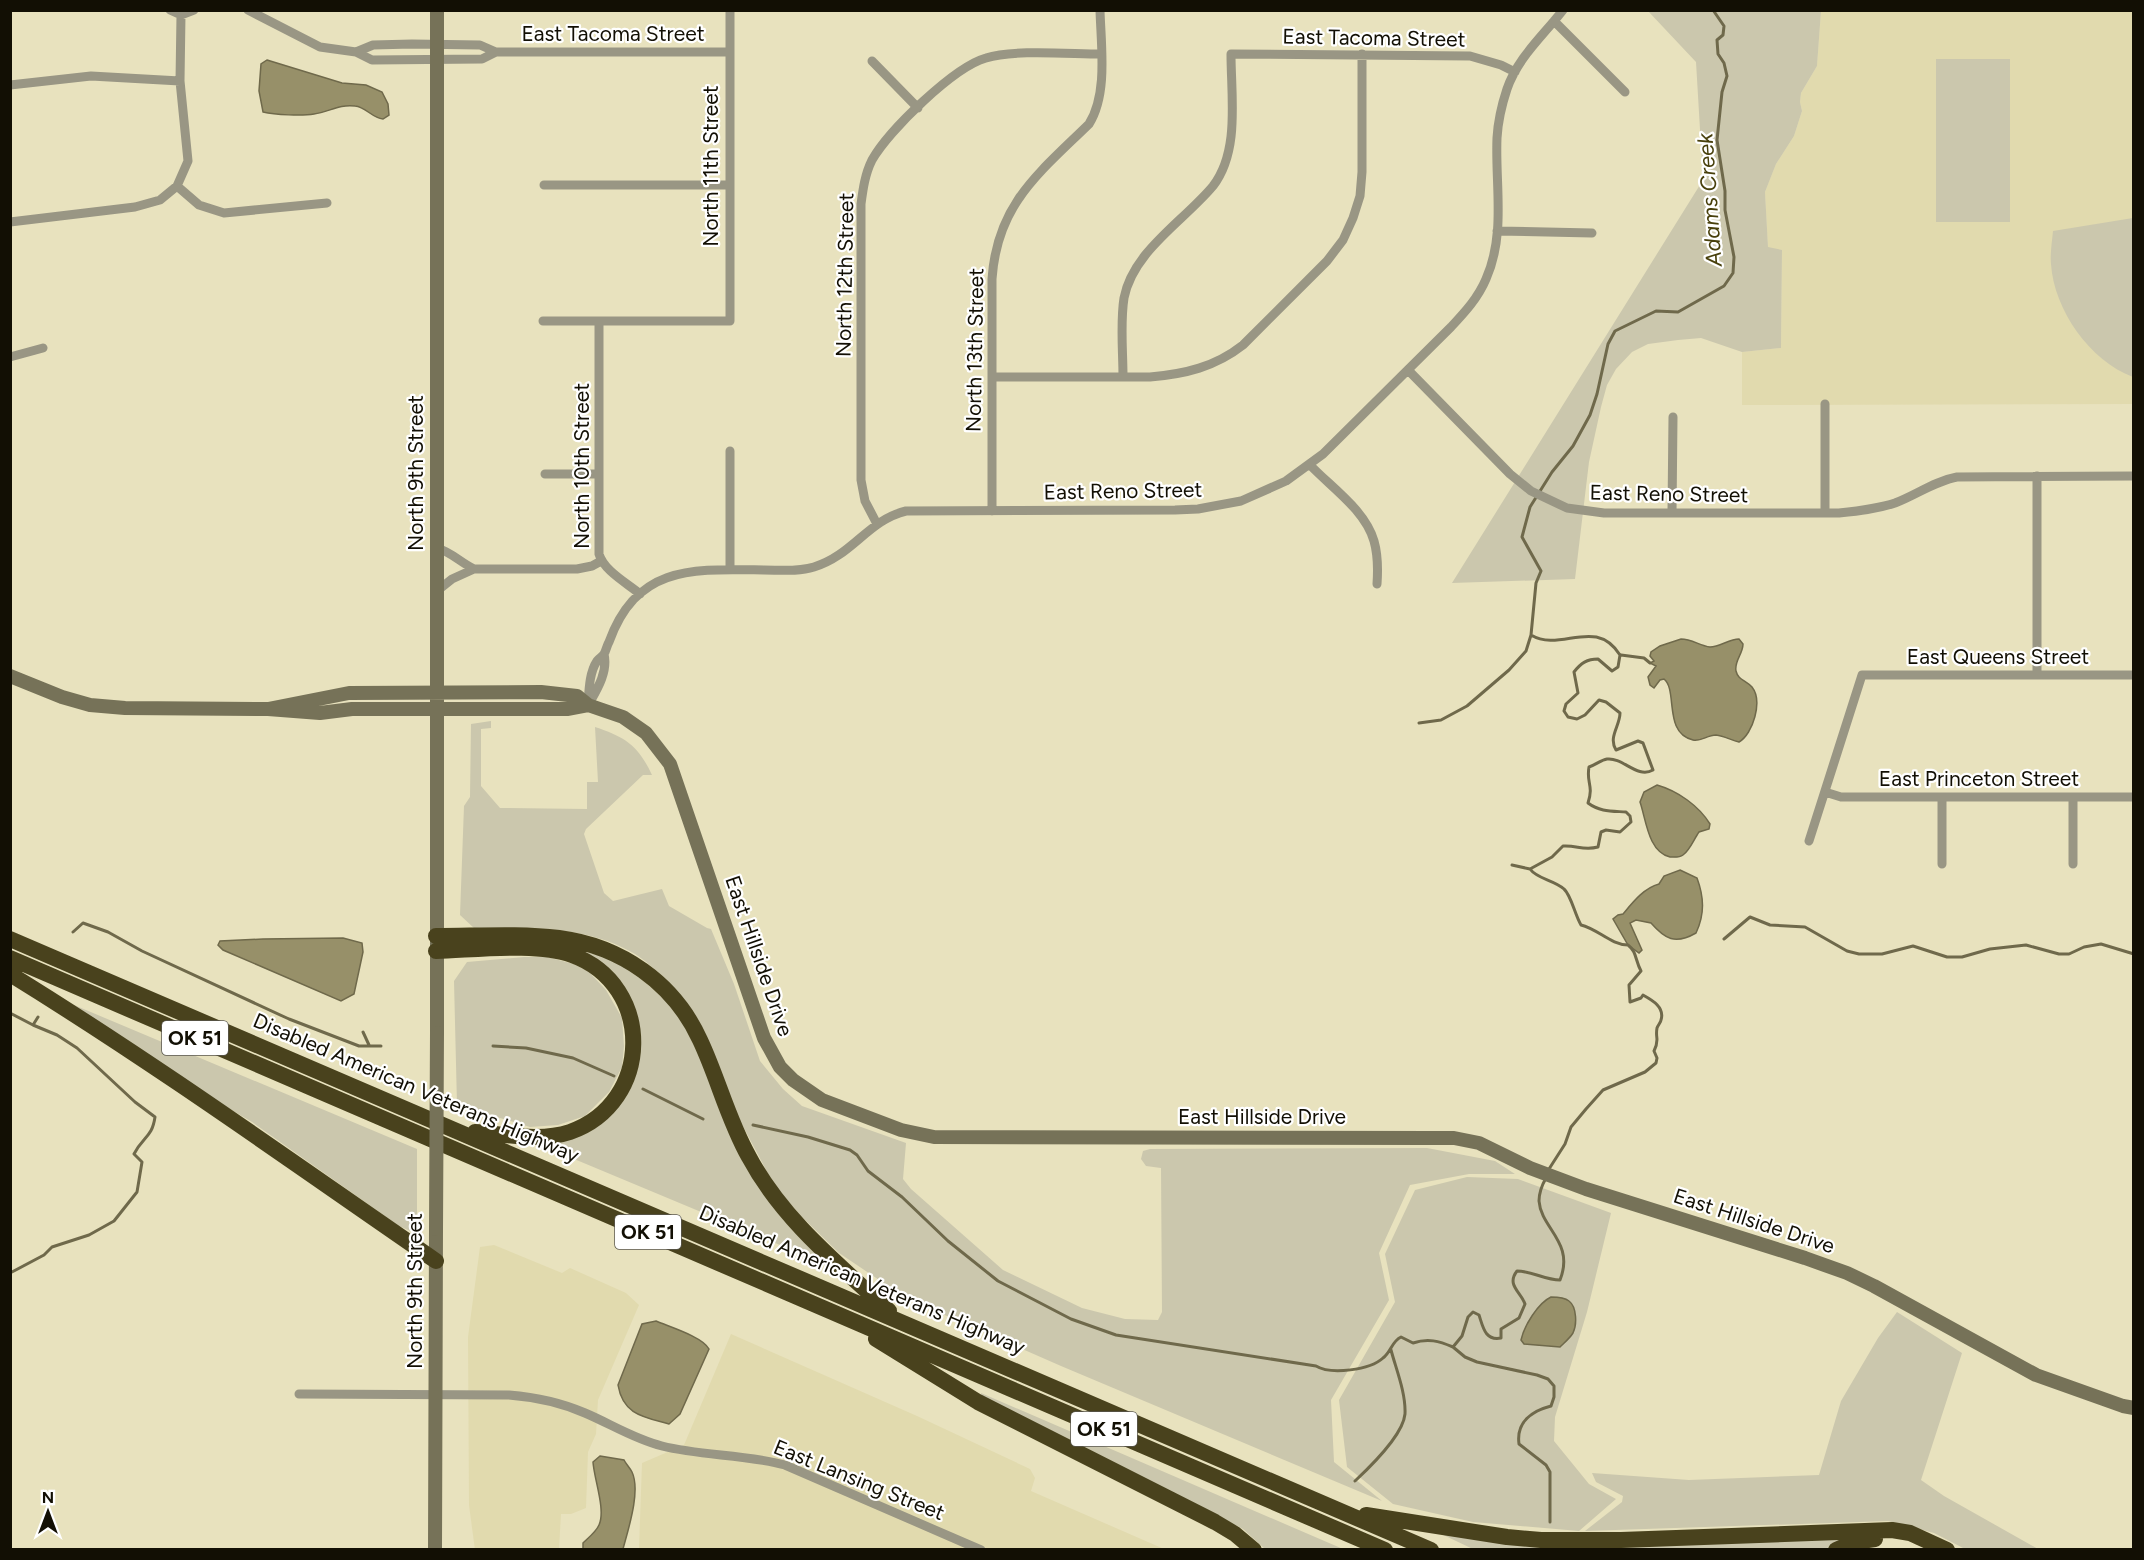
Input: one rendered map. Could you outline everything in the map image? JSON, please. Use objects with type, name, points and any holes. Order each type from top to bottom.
[{"type":"highway","points":[[436,943],[548,937],[574,940],[609,951],[650,975],[675,1000],[692,1024],[729,1116],[758,1174],[788,1213],[817,1245],[898,1320]]},
{"type":"highway","name":"Disabled American Veterans Highway","points":[[10,939],[1431,1550]]},
{"type":"highway","points":[[436,943],[534,948],[571,954],[600,970],[615,987],[627,1009],[634,1034],[632,1063],[622,1088],[609,1107],[592,1120],[571,1131],[544,1137],[461,1131]]},
{"type":"highway","name":"Disabled American Veterans Highway","points":[[10,958],[1385,1550]]},
{"type":"highway","points":[[10,974],[244,1128],[436,1261]]},
{"type":"highway","points":[[824,1308],[978,1402],[1198,1513],[1235,1534],[1254,1550]]},
{"type":"highway","points":[[1341,1511],[1507,1537],[1541,1540],[1621,1540],[1892,1530],[1910,1533],[1947,1550]]},
{"type":"highway","points":[[1836,1550],[1854,1542],[1879,1538],[1905,1540],[1931,1550]]},
{"type":"street","points":[[170,10],[181,15],[194,10]]},
{"type":"street","name":"East Tacoma Street","points":[[248,10],[320,47],[356,52],[372,60],[482,59],[496,52]]},
{"type":"street","name":"North 9th Street","points":[[435,1550],[437,10]]},
{"type":"street","name":"North 11th Street","points":[[599,321],[730,321],[730,10]]},
{"type":"street","name":"North 13th Street","points":[[992,511],[993,262],[1000,235],[1017,200],[1028,185],[1089,124],[1095,115],[1101,90],[1100,10]]},
{"type":"street","points":[[1408,370],[1477,297],[1490,268],[1497,231],[1498,123],[1508,85],[1524,56],[1563,10]]},
{"type":"street","points":[[10,222],[135,207],[160,200],[177,186],[188,161],[180,81],[181,15]]},
{"type":"street","points":[[1554,21],[1625,92]]},
{"type":"street","name":"East Tacoma Street","points":[[356,52],[373,45],[437,44],[480,45],[496,52],[729,52]]},
{"type":"street","points":[[872,61],[918,108],[947,79],[961,69],[989,57],[1016,54],[1101,54]]},
{"type":"street","name":"East Tacoma Street","points":[[1123,377],[1123,312],[1130,278],[1140,261],[1213,186],[1228,158],[1231,129],[1231,54],[1470,56],[1501,65],[1515,72]]},
{"type":"street","points":[[992,377],[1175,375],[1212,365],[1243,345],[1327,261],[1348,231],[1358,205],[1361,185],[1362,54]]},
{"type":"street","points":[[10,85],[91,76],[180,81]]},
{"type":"street","name":"North 12th Street","points":[[877,524],[865,501],[861,480],[861,204],[866,176],[873,159],[886,140],[918,108]]},
{"type":"street","points":[[544,185],[729,185]]},
{"type":"street","points":[[177,186],[199,205],[224,213],[327,203]]},
{"type":"street","points":[[1497,231],[1592,233]]},
{"type":"street","points":[[543,321],[599,321]]},
{"type":"street","name":"North 10th Street","points":[[599,321],[599,554],[601,561],[640,594]]},
{"type":"street","points":[[10,357],[43,348]]},
{"type":"street","name":"East Reno Street","points":[[640,594],[650,585],[676,574],[706,569],[796,570],[812,567],[846,552],[877,524],[894,514],[906,511],[1198,509],[1241,501],[1286,481],[1310,465],[1408,370],[1510,474],[1531,491],[1550,502],[1582,511],[1825,513],[1866,510],[1894,503],[1957,477],[2133,476]]},
{"type":"street","points":[[1825,404],[1825,513]]},
{"type":"street","points":[[1672,513],[1673,417]]},
{"type":"street","points":[[730,451],[730,569]]},
{"type":"street","points":[[1310,465],[1355,510],[1369,529],[1375,544],[1377,584]]},
{"type":"street","points":[[545,474],[599,474]]},
{"type":"street","points":[[2037,476],[2037,675]]},
{"type":"street","points":[[436,548],[449,552],[459,561],[474,569]]},
{"type":"street","points":[[436,591],[452,579],[474,569],[578,569],[601,561]]},
{"type":"street","points":[[588,705],[589,685],[597,660],[604,654],[624,611],[640,594]]},
{"type":"street","name":"East Queens Street","points":[[1825,792],[1862,675],[2133,675]]},
{"type":"street","name":"East Hillside Drive","points":[[10,676],[62,697],[90,705],[125,708],[268,709],[320,713],[352,709],[567,709],[588,705]]},
{"type":"street","name":"East Hillside Drive","points":[[268,709],[349,693],[540,692],[577,696],[588,705],[623,717],[646,733],[670,764],[770,1050],[780,1067],[793,1080],[822,1100],[901,1130],[934,1137],[1454,1138],[1479,1143],[1563,1181],[1846,1273],[1874,1286],[2036,1376],[2133,1408]]},
{"type":"street","points":[[1809,841],[1825,792]]},
{"type":"street","name":"East Princeton Street","points":[[1825,792],[1841,797],[2133,797]]},
{"type":"street","points":[[1942,797],[1942,864]]},
{"type":"street","points":[[2073,797],[2073,864]]},
{"type":"street","name":"East Lansing Street","points":[[298,1394],[509,1395],[543,1400],[583,1412],[634,1437],[664,1446],[766,1460],[785,1465],[981,1550]]},
{"type":"shaded area","points":[[1648,11],[1821,11],[1817,66],[1801,93],[1802,111],[1794,136],[1776,164],[1765,192],[1768,247],[1782,250],[1781,348],[1742,352],[1701,338],[1648,344],[1632,352],[1616,369],[1607,385],[1601,407],[1589,462],[1575,579],[1452,583],[1703,180],[1696,62]]},
{"type":"shaded area","points":[[1821,11],[2133,11],[2133,404],[1742,405],[1742,352],[1781,348],[1782,251],[1768,248],[1765,192],[1776,164],[1794,136],[1802,111],[1801,93],[1817,66]]},
{"type":"shaded area","points":[[1936,59],[2010,59],[2010,222],[1936,222]]},
{"type":"shaded area","points":[[267,60],[342,83],[366,85],[382,92],[388,104],[389,115],[383,119],[359,107],[349,106],[309,115],[263,112],[259,91],[261,64]]},
{"type":"shaded area","points":[[2134,218],[2133,377],[2102,359],[2077,332],[2059,299],[2051,256],[2053,231]]},
{"type":"shaded area","points":[[1681,639],[1710,647],[1739,639],[1743,644],[1736,671],[1738,676],[1752,687],[1757,700],[1752,725],[1739,742],[1716,735],[1696,740],[1684,736],[1674,721],[1668,684],[1664,679],[1660,680],[1654,688],[1650,685],[1648,677],[1656,666],[1650,663],[1654,661],[1650,656],[1651,652],[1660,646]]},
{"type":"shaded area","points":[[491,721],[491,728],[481,729],[481,786],[500,808],[587,809],[587,782],[598,782],[595,727],[615,734],[636,749],[652,775],[643,775],[586,829],[584,834],[604,893],[613,901],[662,889],[669,906],[711,929],[734,984],[760,1061],[783,1089],[802,1106],[906,1143],[903,1179],[911,1189],[1003,1270],[1082,1308],[1125,1319],[1158,1320],[1162,1312],[1161,1168],[1146,1166],[1141,1159],[1143,1151],[1150,1149],[1427,1148],[1495,1161],[1515,1174],[1469,1174],[1410,1185],[1379,1253],[1389,1300],[1331,1400],[1334,1462],[1382,1501],[906,1298],[839,1253],[802,1217],[774,1185],[664,977],[635,954],[597,938],[557,930],[475,929],[460,915],[464,806],[470,797],[471,724]]},
{"type":"shaded area","points":[[1657,785],[1687,800],[1710,824],[1709,829],[1699,832],[1688,850],[1680,857],[1663,854],[1652,842],[1649,834],[1640,802],[1644,792]]},
{"type":"shaded area","points":[[1680,870],[1697,878],[1699,885],[1702,912],[1696,933],[1682,939],[1671,938],[1661,933],[1651,923],[1636,920],[1630,923],[1642,950],[1639,953],[1628,945],[1613,919],[1623,914],[1644,892],[1659,884],[1664,876]]},
{"type":"shaded area","points":[[343,938],[362,943],[363,952],[354,994],[341,1001],[223,950],[218,945],[220,941]]},
{"type":"shaded area","points":[[547,941],[622,962],[681,1014],[723,1112],[828,1265],[531,1141],[549,1141],[627,1089],[626,993]]},
{"type":"shaded area","points":[[547,957],[574,964],[589,972],[606,990],[622,1018],[624,1046],[622,1067],[609,1092],[585,1116],[558,1125],[530,1127],[457,1105],[454,981],[467,962]]},
{"type":"shaded area","points":[[74,1005],[417,1149],[417,1234],[399,1226],[252,1122],[201,1092]]},
{"type":"shaded area","points":[[1467,1177],[1518,1179],[1611,1213],[1587,1312],[1555,1417],[1554,1441],[1589,1484],[1616,1499],[1579,1531],[1473,1522],[1393,1504],[1347,1467],[1339,1400],[1395,1302],[1385,1254],[1415,1190]]},
{"type":"shaded area","points":[[494,1245],[562,1273],[570,1268],[626,1293],[639,1305],[598,1400],[596,1434],[588,1452],[586,1508],[571,1514],[561,1514],[559,1549],[475,1550],[469,1505],[468,1337],[480,1247]]},
{"type":"shaded area","points":[[1551,1297],[1565,1299],[1574,1307],[1576,1316],[1573,1333],[1560,1347],[1524,1344],[1521,1340],[1528,1322],[1541,1304]]},
{"type":"shaded area","points":[[1897,1312],[1962,1353],[1921,1480],[1944,1496],[2038,1549],[1965,1549],[1934,1533],[1888,1521],[1585,1531],[1622,1502],[1623,1496],[1596,1482],[1592,1473],[1689,1480],[1819,1475],[1841,1401],[1878,1338]]},
{"type":"shaded area","points":[[656,1321],[693,1336],[709,1349],[680,1414],[669,1424],[643,1416],[630,1409],[618,1385],[642,1324]]},
{"type":"shaded area","points":[[731,1334],[917,1416],[1030,1469],[1035,1478],[1031,1491],[1164,1549],[639,1550],[642,1463],[684,1445]]},
{"type":"shaded area","points":[[981,1393],[1343,1549],[1265,1549],[1243,1529],[982,1398]]},
{"type":"shaded area","points":[[600,1456],[624,1460],[634,1480],[633,1511],[623,1549],[583,1549],[583,1543],[596,1530],[601,1519],[593,1462]]},
{"type":"shaded area","points":[[1435,1531],[1492,1539],[1841,1540],[1824,1550],[1475,1550]]},
{"type":"waterway","name":"Adams Creek","points":[[1549,1169],[1565,1144],[1571,1127],[1603,1090],[1645,1072],[1656,1063],[1657,1058],[1654,1051],[1657,1028],[1662,1015],[1657,1004],[1643,995],[1630,1002],[1629,985],[1641,971],[1631,948],[1581,925],[1564,889],[1530,869],[1552,857],[1563,846],[1598,847],[1601,832],[1606,830],[1620,832],[1631,822],[1626,812],[1602,810],[1588,803],[1589,767],[1607,759],[1613,759],[1641,772],[1653,770],[1643,743],[1638,741],[1616,750],[1613,741],[1620,713],[1606,702],[1599,700],[1585,715],[1577,719],[1568,717],[1564,711],[1566,704],[1578,693],[1574,672],[1579,666],[1587,661],[1598,659],[1612,671],[1618,667],[1620,655],[1610,644],[1600,638],[1589,636],[1554,640],[1531,635],[1536,583],[1541,571],[1522,537],[1530,507],[1552,472],[1573,446],[1590,415],[1608,344],[1615,331],[1656,311],[1678,312],[1724,286],[1733,273],[1734,257],[1725,210],[1725,191],[1717,140],[1722,92],[1727,76],[1724,63],[1718,54],[1717,40],[1723,35],[1724,26],[1713,10]]},
{"type":"waterway","points":[[1419,723],[1441,720],[1467,706],[1509,670],[1526,651],[1531,635]]},
{"type":"waterway","points":[[1621,655],[1644,658],[1650,663]]},
{"type":"waterway","points":[[1512,865],[1530,869]]},
{"type":"waterway","points":[[1724,939],[1750,917],[1770,925],[1805,927],[1847,951],[1859,954],[1882,954],[1913,946],[1947,957],[1962,957],[1990,949],[2026,945],[2059,954],[2069,954],[2084,947],[2101,944],[2134,954]]},
{"type":"waterway","points":[[73,932],[83,923],[108,932],[142,951],[289,1019],[359,1046],[381,1046]]},
{"type":"waterway","points":[[10,1013],[57,1035],[77,1048],[135,1102],[155,1117],[149,1133],[134,1154],[142,1162],[137,1192],[114,1221],[89,1235],[52,1247],[44,1255],[10,1273]]},
{"type":"waterway","points":[[33,1025],[38,1017]]},
{"type":"waterway","points":[[363,1032],[369,1045]]},
{"type":"waterway","points":[[493,1046],[526,1048],[573,1058],[614,1076]]},
{"type":"waterway","points":[[643,1089],[703,1119]]},
{"type":"waterway","points":[[753,1125],[808,1137],[850,1150],[857,1155],[868,1171],[902,1197],[948,1241],[998,1281],[1071,1319],[1116,1335],[1340,1371],[1369,1366],[1377,1362],[1386,1356],[1401,1337],[1413,1343],[1433,1341],[1453,1347]]},
{"type":"waterway","name":"Adams Creek","points":[[1546,1178],[1539,1201],[1541,1211],[1556,1237],[1563,1256],[1560,1280],[1517,1271],[1513,1280],[1525,1304],[1519,1318],[1501,1329],[1501,1338],[1496,1338],[1488,1335],[1479,1315],[1473,1312],[1468,1317],[1462,1336],[1453,1347],[1465,1357],[1477,1362],[1537,1375],[1548,1379],[1554,1386],[1551,1406],[1532,1414],[1520,1429],[1519,1436],[1519,1444],[1546,1465],[1550,1472],[1550,1522]]},
{"type":"waterway","points":[[1355,1481],[1385,1450],[1403,1422],[1404,1398],[1391,1350]]}]
